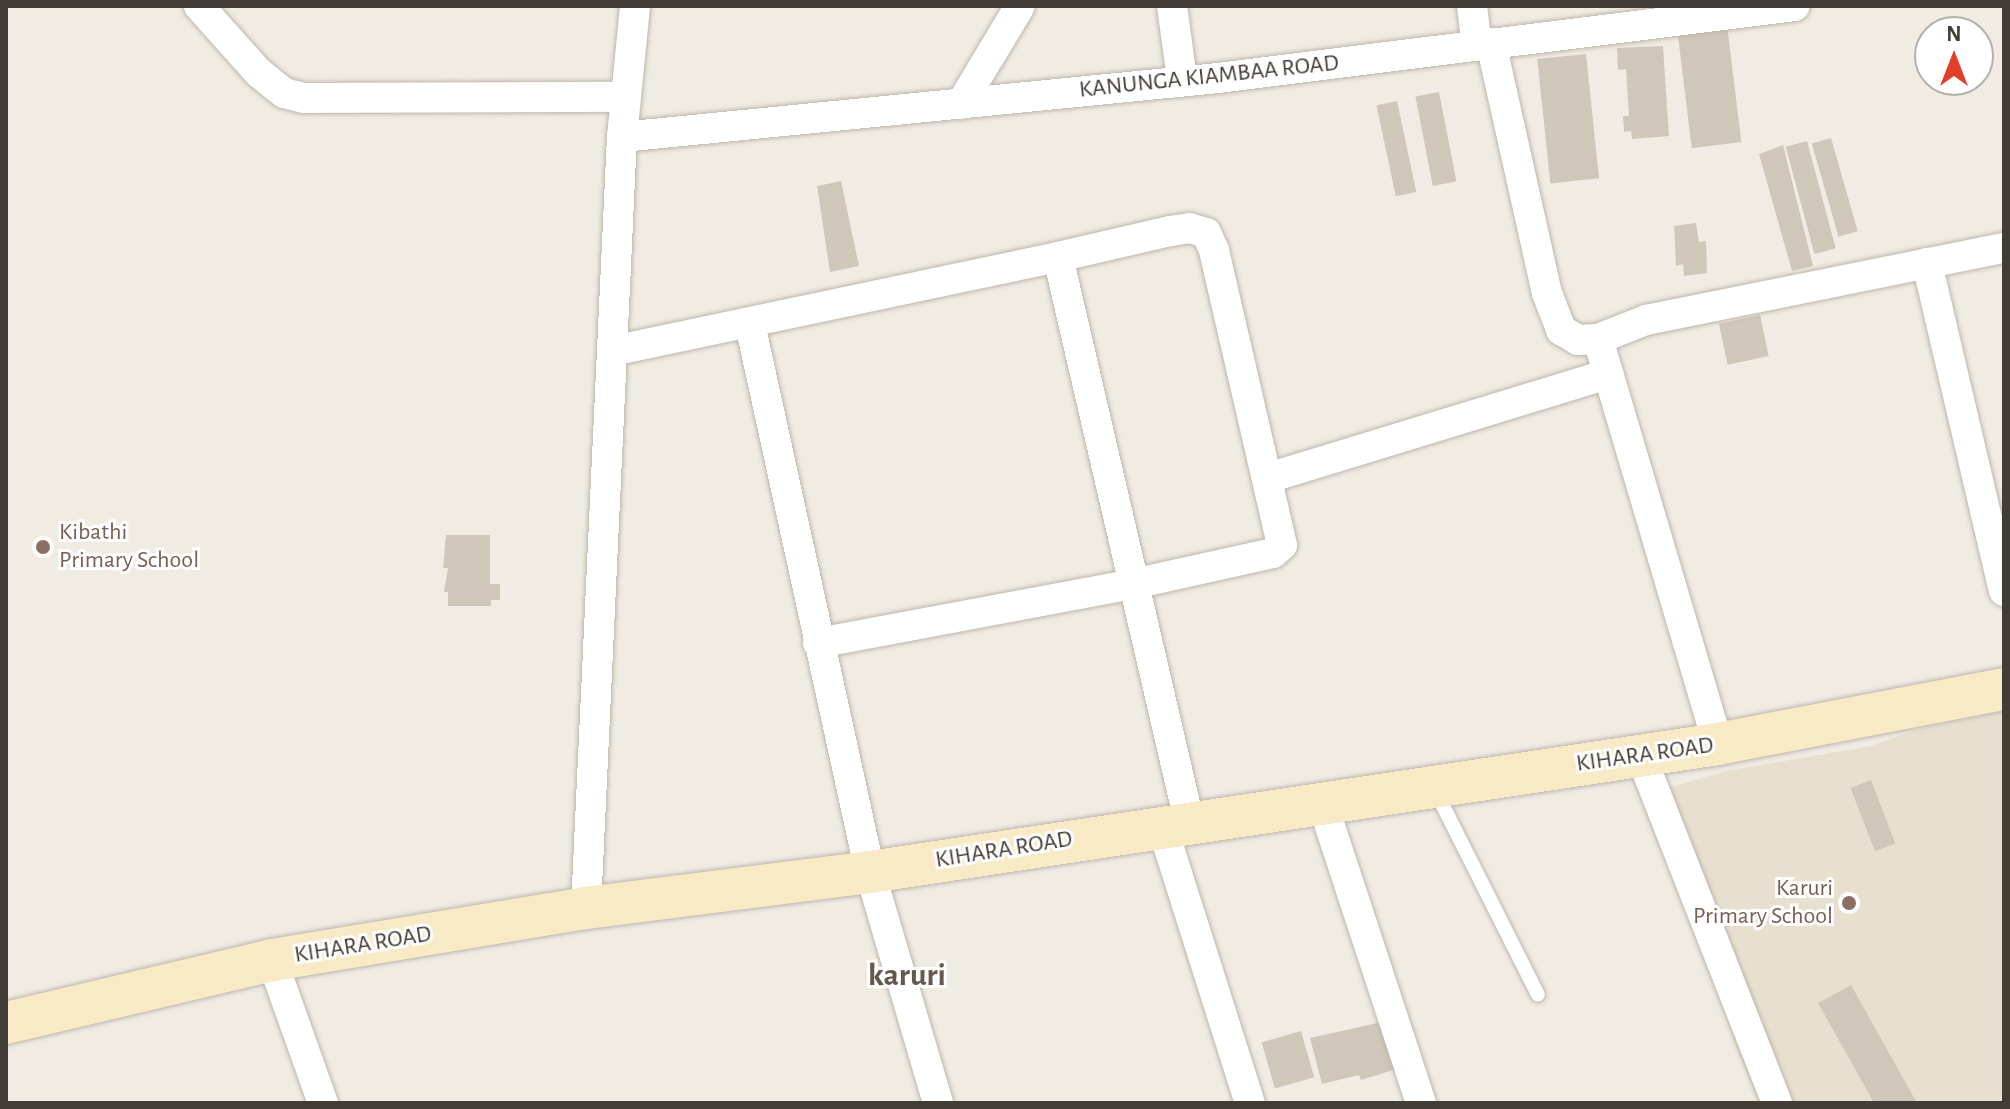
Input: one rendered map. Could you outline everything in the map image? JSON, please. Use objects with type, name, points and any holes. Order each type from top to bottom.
[{"type":"main road","name":"KIHARA ROAD","points":[[6,1023],[272,960],[586,908],[870,872],[1176,823],[1718,744],[2004,689]]},
{"type":"street","points":[[199,6],[258,72],[284,93],[304,98],[626,97]]},
{"type":"street","points":[[586,908],[622,137],[635,6]]},
{"type":"street","points":[[961,104],[1020,6]]},
{"type":"street","points":[[1172,6],[1182,79]]},
{"type":"street","points":[[1472,6],[1547,293],[1561,330],[1578,340],[1598,339],[1646,320],[2004,248]]},
{"type":"street","name":"KANUNGA KIAMBAA ROAD","points":[[622,137],[961,104],[1795,6]]},
{"type":"street","points":[[612,351],[750,324],[1170,231],[1190,228],[1206,233],[1282,532],[1279,549],[1133,584],[818,643]]},
{"type":"street","points":[[1058,257],[1133,584],[1176,823],[1250,1103]]},
{"type":"street","points":[[1927,263],[2004,591]]},
{"type":"street","points":[[750,324],[870,872],[938,1103]]},
{"type":"street","points":[[1598,339],[1718,744]]},
{"type":"street","points":[[1268,478],[1608,374]]},
{"type":"street","points":[[1641,756],[1777,1103]]},
{"type":"street","points":[[1322,802],[1421,1103]]},
{"type":"street","points":[[272,960],[323,1103]]},
{"type":"lane","points":[[1433,786],[1538,995]]},
{"type":"shaded area","name":"Karuri Primary School","points":[[2004,711],[2004,1103],[1759,1103],[1734,1042],[1661,790],[1726,771],[1871,746],[1915,730]]},
{"type":"building","points":[[1727,25],[1741,142],[1692,148],[1677,31]]},
{"type":"building","points":[[1663,46],[1669,136],[1632,139],[1631,131],[1624,132],[1623,116],[1629,116],[1626,69],[1618,70],[1617,48]]},
{"type":"building","points":[[1586,54],[1599,178],[1550,183],[1537,59]]},
{"type":"building","points":[[1439,92],[1456,181],[1433,186],[1415,97]]},
{"type":"building","points":[[1397,101],[1416,192],[1396,196],[1376,105]]},
{"type":"building","points":[[1831,138],[1858,231],[1839,237],[1812,144]]},
{"type":"building","points":[[1807,141],[1836,248],[1814,254],[1786,147]]},
{"type":"building","points":[[1783,145],[1813,266],[1792,271],[1759,154]]},
{"type":"building","points":[[841,181],[859,266],[830,272],[817,186]]},
{"type":"building","points":[[1696,223],[1699,242],[1706,241],[1707,273],[1684,276],[1683,264],[1676,266],[1674,226]]},
{"type":"building","points":[[1760,315],[1769,356],[1728,365],[1719,324]]},
{"type":"building","points":[[446,535],[490,535],[490,584],[500,584],[500,600],[491,600],[491,606],[448,606],[448,592],[444,592],[448,568],[443,568]]},
{"type":"building","points":[[1871,780],[1895,843],[1875,851],[1850,788]]},
{"type":"building","points":[[1851,985],[1917,1103],[1874,1103],[1818,1003]]},
{"type":"building","points":[[1391,1020],[1403,1067],[1361,1080],[1359,1075],[1322,1084],[1310,1038]]},
{"type":"building","points":[[1301,1031],[1314,1077],[1275,1088],[1262,1042]]},
{"type":"place","name":"Kibathi Primary School","points":[[43,547]]},
{"type":"place","name":"Karuri Primary School","points":[[1849,903]]},
{"type":"district","name":"karuri","points":[[907,975]]}]
